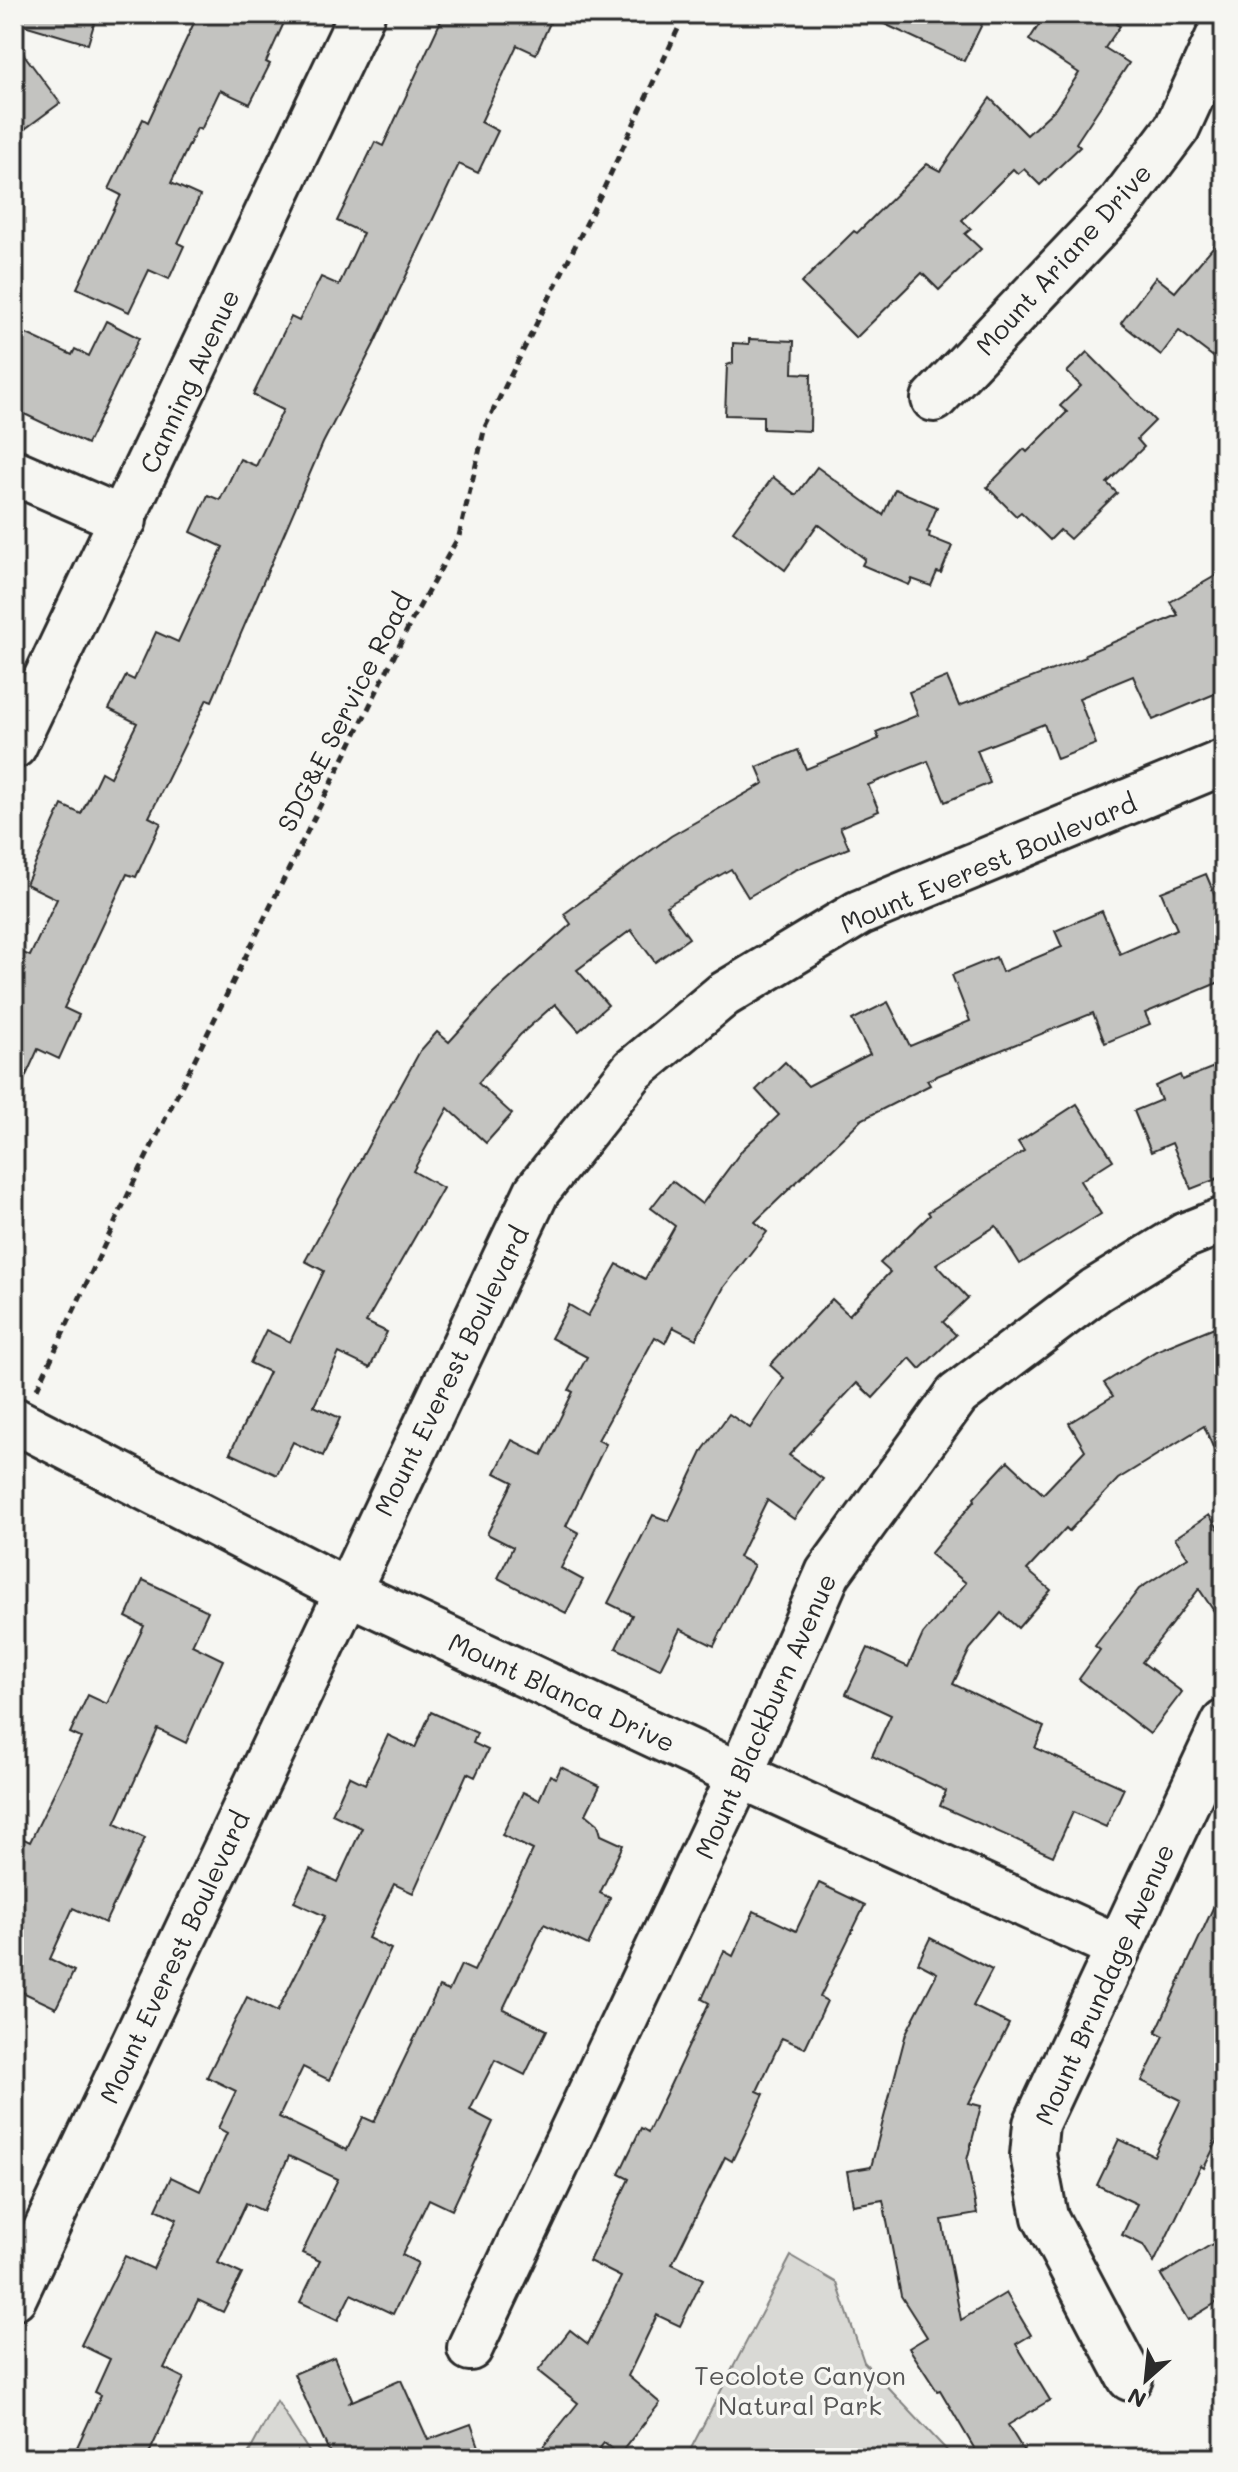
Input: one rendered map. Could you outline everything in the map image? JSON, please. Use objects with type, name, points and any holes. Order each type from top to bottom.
[{"type":"street","name":"Canning Avenue","points":[[14,746],[362,14]]},
{"type":"street","name":"Mount Ariane Drive","points":[[934,399],[1119,205],[1177,128],[1224,25]]},
{"type":"street","points":[[14,472],[124,520]]},
{"type":"street","name":"Mount Everest Boulevard","points":[[14,2297],[537,1191],[633,1070],[723,995],[859,913],[1224,762]]},
{"type":"street","name":"Mount Blackburn Avenue","points":[[470,2348],[740,1775],[828,1573],[957,1395],[1096,1290],[1184,1236],[1224,1220]]},
{"type":"street","name":"Mount Blanca Drive","points":[[17,1421],[346,1591],[1118,1947]]},
{"type":"street","name":"Mount Brundage Avenue","points":[[1130,2378],[1045,2217],[1033,2155],[1036,2124],[1224,1723]]},
{"type":"path","name":"SDG&E Service Road","points":[[17,1421],[404,634],[459,536],[485,427],[603,190],[685,14]]},
{"type":"green space","name":"Tecolote Canyon Natural Park","points":[[791,2256],[837,2283],[864,2362],[954,2458],[686,2458]]},
{"type":"green space","points":[[277,2401],[313,2458],[246,2458]]},
{"type":"building","points":[[14,14],[97,14],[88,44],[14,22]]},
{"type":"building","points":[[198,14],[288,14],[266,62],[270,64],[250,104],[220,90],[201,130],[197,128],[171,183],[200,196],[178,243],[184,246],[169,279],[149,270],[129,312],[77,288],[121,195],[109,189],[143,119],[148,122]]},
{"type":"building","points":[[444,14],[554,14],[536,54],[517,45],[481,122],[498,131],[478,173],[459,164],[374,344],[323,443],[212,701],[207,699],[149,817],[161,823],[136,877],[127,874],[64,1008],[79,1015],[59,1059],[38,1049],[14,1102],[14,949],[30,956],[57,899],[26,884],[62,805],[81,814],[101,772],[110,777],[137,723],[109,709],[126,676],[134,680],[156,632],[178,642],[223,547],[191,532],[208,495],[220,500],[240,459],[256,466],[283,410],[253,395],[291,317],[299,321],[321,277],[339,285],[363,233],[337,221],[375,142],[383,146]]},
{"type":"building","points":[[863,14],[987,14],[964,61]]},
{"type":"building","points":[[1046,14],[1123,14],[1116,24],[1120,26],[1105,48],[1129,63],[1076,143],[1080,147],[1040,185],[1024,169],[1018,174],[1013,169],[962,220],[971,229],[965,234],[981,249],[939,290],[922,273],[856,338],[801,283],[927,164],[940,171],[990,98],[1027,135],[1055,109],[1079,73],[1029,40]]},
{"type":"building","points":[[14,41],[60,103],[14,137]]},
{"type":"building","points":[[1224,234],[1224,365],[1179,331],[1161,355],[1121,323],[1156,277],[1175,292]]},
{"type":"building","points":[[106,321],[139,338],[87,444],[14,409],[14,328],[72,355],[75,349],[89,356]]},
{"type":"building","points":[[749,339],[794,341],[793,373],[811,374],[810,431],[763,429],[763,416],[725,415],[727,365],[733,363],[733,343],[749,344]]},
{"type":"building","points":[[1087,352],[1155,421],[1137,439],[1144,447],[1107,483],[1117,493],[1070,539],[1060,530],[1050,540],[1021,512],[1016,516],[987,487],[1024,449],[1027,452],[1067,412],[1060,406],[1081,386],[1067,372]]},
{"type":"building","points":[[817,467],[883,515],[895,489],[937,507],[927,532],[930,533],[929,537],[952,546],[941,573],[937,572],[931,586],[912,579],[909,585],[862,565],[865,559],[818,524],[785,570],[733,531],[773,477],[796,495]]},
{"type":"building","points":[[1224,571],[1224,690],[1153,720],[1133,676],[1079,698],[1096,744],[1057,759],[1044,724],[977,750],[990,783],[945,802],[928,761],[868,785],[879,811],[840,827],[849,848],[795,870],[748,897],[731,869],[666,906],[689,938],[655,962],[631,930],[577,970],[608,1005],[579,1031],[555,1004],[520,1035],[478,1083],[512,1114],[486,1143],[448,1108],[413,1171],[443,1188],[366,1322],[387,1332],[370,1368],[339,1353],[314,1406],[340,1418],[323,1456],[293,1442],[277,1475],[230,1453],[269,1372],[250,1363],[266,1330],[290,1342],[324,1271],[305,1261],[420,1051],[437,1032],[449,1042],[493,994],[571,924],[564,914],[671,836],[764,783],[757,767],[798,750],[806,769],[879,739],[876,732],[918,715],[909,692],[947,677],[959,706],[1086,657],[1085,654],[1178,615],[1170,602]]},
{"type":"building","points":[[1206,874],[1224,917],[1222,981],[1145,1013],[1150,1024],[1105,1043],[1093,1013],[927,1080],[930,1085],[861,1120],[755,1222],[767,1232],[724,1287],[696,1339],[673,1327],[665,1343],[655,1337],[598,1440],[606,1444],[566,1526],[579,1533],[561,1568],[583,1580],[566,1613],[498,1578],[513,1547],[487,1534],[513,1482],[495,1473],[512,1440],[542,1455],[573,1392],[569,1390],[587,1357],[551,1338],[569,1305],[588,1316],[617,1264],[645,1279],[675,1226],[651,1208],[672,1181],[702,1204],[743,1149],[779,1115],[756,1090],[785,1062],[808,1086],[870,1054],[852,1020],[888,1002],[910,1046],[970,1021],[952,975],[996,957],[1002,972],[1062,947],[1055,931],[1102,911],[1120,954],[1177,929],[1161,892]]},
{"type":"building","points":[[1224,1063],[1224,1176],[1191,1189],[1172,1143],[1151,1152],[1134,1111],[1161,1100],[1155,1086],[1180,1075],[1182,1080]]},
{"type":"building","points":[[1077,1104],[1113,1160],[1080,1181],[1101,1214],[1020,1264],[996,1226],[936,1264],[968,1298],[943,1322],[956,1335],[920,1369],[910,1358],[873,1398],[857,1383],[789,1455],[823,1479],[794,1519],[767,1500],[739,1557],[754,1565],[714,1646],[680,1629],[660,1669],[616,1648],[632,1615],[608,1603],[653,1515],[669,1521],[703,1450],[729,1414],[750,1428],[784,1378],[770,1365],[832,1299],[849,1315],[890,1272],[880,1263],[930,1215],[928,1212],[1024,1151],[1018,1142]]},
{"type":"building","points":[[1224,1323],[1224,1473],[1204,1426],[1118,1479],[1027,1570],[1051,1590],[1018,1628],[1001,1613],[970,1649],[953,1684],[1044,1727],[1035,1748],[1124,1788],[1106,1827],[1073,1812],[1053,1856],[940,1806],[946,1791],[872,1756],[891,1715],[846,1694],[868,1648],[908,1667],[923,1634],[966,1583],[930,1554],[1008,1461],[1043,1494],[1085,1450],[1069,1423],[1113,1396],[1104,1383],[1156,1351]]},
{"type":"building","points":[[1209,1515],[1224,1537],[1224,1626],[1199,1589],[1142,1662],[1182,1692],[1150,1734],[1079,1679],[1100,1650],[1095,1646],[1139,1589],[1188,1557],[1175,1538]]},
{"type":"building","points":[[143,1580],[208,1611],[192,1645],[223,1660],[186,1743],[158,1729],[115,1824],[145,1838],[105,1923],[73,1908],[50,1959],[74,1971],[56,2008],[14,1988],[14,1857],[22,1838],[30,1842],[81,1738],[70,1733],[88,1695],[107,1704],[144,1626],[126,1617]]},
{"type":"building","points":[[431,1712],[477,1733],[473,1743],[488,1750],[475,1777],[467,1773],[413,1893],[394,1884],[368,1938],[391,1949],[329,2080],[303,2067],[279,2117],[347,2150],[363,2117],[374,2122],[439,1987],[449,1991],[461,1965],[474,1971],[533,1850],[502,1835],[523,1792],[539,1800],[550,1775],[556,1778],[561,1767],[600,1786],[586,1814],[598,1824],[601,1835],[623,1845],[600,1893],[610,1898],[588,1945],[544,1924],[503,2009],[547,2030],[525,2075],[495,2060],[470,2110],[493,2122],[452,2210],[429,2199],[402,2255],[418,2263],[393,2314],[351,2294],[338,2320],[300,2302],[320,2261],[302,2253],[338,2179],[289,2156],[263,2211],[246,2203],[218,2263],[242,2274],[223,2312],[198,2300],[164,2368],[184,2378],[147,2458],[72,2458],[101,2395],[95,2392],[110,2359],[81,2345],[125,2256],[153,2269],[177,2219],[156,2209],[171,2177],[200,2191],[227,2133],[218,2128],[236,2091],[207,2077],[247,1997],[277,2012],[325,1916],[294,1902],[310,1869],[337,1882],[362,1828],[332,1814],[349,1776],[365,1784],[388,1735],[415,1748]]},
{"type":"building","points":[[819,1883],[865,1905],[820,1997],[827,2001],[805,2048],[782,2038],[757,2091],[764,2094],[732,2161],[725,2157],[672,2264],[703,2279],[680,2326],[657,2315],[628,2376],[660,2403],[619,2455],[604,2443],[592,2458],[534,2458],[578,2403],[538,2371],[570,2330],[588,2344],[621,2277],[589,2261],[629,2179],[619,2174],[641,2128],[648,2132],[709,2003],[702,1999],[724,1951],[733,1956],[754,1911],[796,1931]]},
{"type":"building","points":[[1224,1884],[1224,2127],[1204,2168],[1201,2166],[1154,2263],[1143,2245],[1122,2235],[1137,2204],[1097,2185],[1119,2139],[1154,2156],[1181,2100],[1142,2081],[1164,2036],[1156,2032]]},
{"type":"building","points":[[930,1938],[992,1970],[973,2006],[1009,2024],[969,2103],[981,2106],[967,2160],[977,2214],[942,2220],[961,2320],[1006,2293],[1031,2335],[1016,2344],[1050,2400],[1008,2425],[1028,2458],[980,2458],[940,2390],[937,2391],[909,2348],[927,2337],[901,2296],[883,2200],[853,2205],[847,2171],[871,2167],[906,2033],[937,1973],[918,1963]]},
{"type":"building","points":[[1224,2237],[1224,2298],[1188,2320],[1161,2275]]},
{"type":"building","points":[[334,2357],[352,2399],[350,2402],[401,2380],[428,2440],[471,2424],[483,2458],[332,2458],[294,2374]]}]
